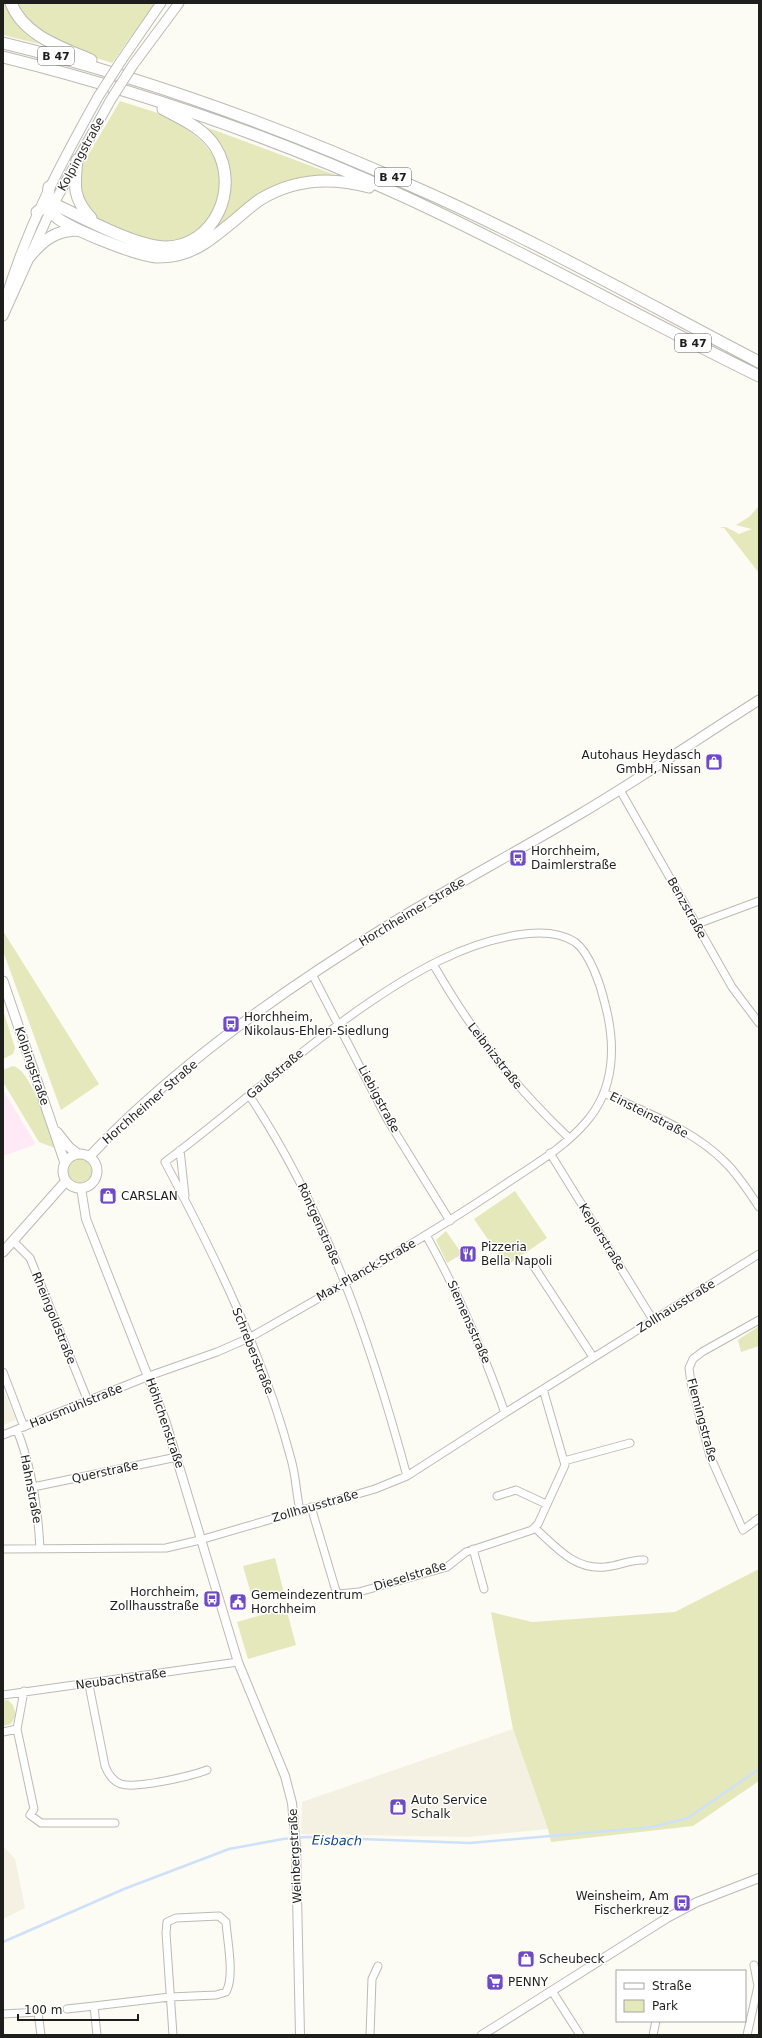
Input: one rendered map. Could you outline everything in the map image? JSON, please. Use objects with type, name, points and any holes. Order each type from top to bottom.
[{"type":"highway","points":[[11,3],[22,21],[30,30],[53,44],[91,60],[108,71]]},
{"type":"highway","name":"B 47","points":[[3,42],[108,71],[227,111],[321,147],[414,187],[554,255],[759,362]]},
{"type":"highway","name":"B 47","points":[[3,58],[53,70],[128,92],[219,122],[315,158],[405,197],[491,238],[759,376]]},
{"type":"highway","points":[[37,212],[51,208],[94,222],[140,243],[152,246],[175,245],[196,238],[211,225],[217,216],[225,195],[225,173],[222,161],[210,139],[198,129],[174,115],[128,92]]},
{"type":"highway","points":[[77,160],[75,190],[77,199],[81,207],[94,222]]},
{"type":"highway","points":[[49,187],[51,208],[57,219],[80,230],[142,254],[157,257],[170,256],[194,250],[211,240],[261,200],[287,188],[307,182],[322,180],[342,181],[405,197]]},
{"type":"highway","points":[[30,257],[45,240],[54,234],[69,230],[80,230]]},
{"type":"main road","name":"Kolpingstraße","points":[[3,306],[24,242],[49,187],[98,97],[161,3]]},
{"type":"main road","name":"Kolpingstraße","points":[[3,316],[51,208],[110,101],[133,65],[179,3]]},
{"type":"main road","name":"Horchheimer Straße","points":[[89,1157],[112,1133],[166,1085],[250,1018],[312,974],[392,922],[620,790],[759,700]]},
{"type":"main road","name":"Kolpingstraße","points":[[3,981],[65,1163]]},
{"type":"main road","name":"Kolpingstraße","points":[[54,1128],[69,1147],[78,1154]]},
{"type":"main road","points":[[78,1154],[89,1157],[96,1166],[96,1176],[89,1185],[81,1188],[72,1186],[66,1181],[63,1174],[65,1163],[71,1157],[78,1154]]},
{"type":"main road","points":[[3,1252],[66,1181]]},
{"type":"street","name":"Benzstraße","points":[[620,790],[698,924],[732,987],[759,1023]]},
{"type":"street","points":[[698,924],[759,901]]},
{"type":"street","name":"Gaußstraße","points":[[180,1150],[339,1023],[387,991],[433,964],[469,946],[523,934],[549,934],[569,939],[577,943],[584,952],[597,978],[609,1018],[612,1046],[611,1061],[604,1093]]},
{"type":"street","name":"Leibnizstraße","points":[[433,964],[468,1022],[497,1061],[538,1109],[569,1138]]},
{"type":"street","name":"Liebigstraße","points":[[312,974],[339,1023],[387,1119],[450,1221]]},
{"type":"street","name":"Max-Planck-Straße","points":[[149,1376],[218,1352],[249,1338],[450,1221],[550,1153],[569,1138],[596,1110],[604,1093]]},
{"type":"street","name":"Einsteinstraße","points":[[604,1093],[672,1124],[703,1144],[726,1163],[759,1207]]},
{"type":"street","name":"Röntgenstraße","points":[[249,1095],[282,1147],[299,1179],[334,1254],[377,1373],[407,1476]]},
{"type":"street","name":"Schreberstraße","points":[[180,1150],[185,1198]]},
{"type":"street","name":"Schreberstraße","points":[[180,1150],[165,1162],[185,1198],[249,1338],[286,1440],[292,1462],[300,1510]]},
{"type":"street","name":"Keplerstraße","points":[[550,1153],[653,1320]]},
{"type":"street","name":"Höhlchenstraße","points":[[81,1188],[88,1225],[149,1376],[177,1457],[200,1540],[238,1662]]},
{"type":"street","name":"Siemensstraße","points":[[426,1235],[467,1314],[483,1351],[505,1413]]},
{"type":"street","name":"Rheingoldstraße","points":[[12,1241],[30,1258],[88,1401]]},
{"type":"street","name":"Zollhausstraße","points":[[3,1549],[166,1548],[200,1540],[375,1489],[407,1476],[593,1357],[759,1254]]},
{"type":"street","points":[[533,1265],[593,1357]]},
{"type":"street","name":"Flemingstraße","points":[[759,1320],[702,1352],[693,1359],[689,1368],[691,1383],[710,1456],[743,1530],[759,1518]]},
{"type":"street","points":[[3,1372],[24,1427]]},
{"type":"street","name":"Hausmühlstraße","points":[[3,1435],[149,1376]]},
{"type":"street","points":[[543,1389],[565,1465],[535,1528],[557,1549],[575,1563],[605,1567],[633,1560],[644,1560]]},
{"type":"street","name":"Hahnstraße","points":[[17,1430],[33,1487],[40,1549]]},
{"type":"street","points":[[564,1461],[630,1443]]},
{"type":"street","name":"Querstraße","points":[[33,1487],[177,1457]]},
{"type":"street","points":[[497,1496],[516,1490],[546,1504]]},
{"type":"street","name":"Dieselstraße","points":[[310,1507],[336,1591],[339,1594],[359,1592],[447,1567],[461,1555],[473,1549],[535,1528]]},
{"type":"street","points":[[473,1549],[484,1589]]},
{"type":"street","name":"Neubachstraße","points":[[3,1695],[238,1662]]},
{"type":"street","name":"Weinbergstraße","points":[[238,1662],[285,1776],[292,1803],[296,1847],[300,2035]]},
{"type":"street","points":[[89,1684],[105,1766],[109,1775],[117,1781],[132,1785],[190,1777],[207,1770]]},
{"type":"street","points":[[24,1691],[17,1729],[34,1809],[30,1815],[40,1823],[115,1822]]},
{"type":"street","points":[[3,1732],[17,1729]]},
{"type":"street","points":[[482,2035],[686,1908],[759,1878]]},
{"type":"street","points":[[67,2009],[170,1998],[216,1995],[226,1992],[229,1987],[230,1973],[226,1922],[224,1918],[213,1915],[176,1918],[167,1922],[166,1933],[170,1998],[173,2035]]},
{"type":"street","points":[[747,2035],[758,1986],[754,1965]]},
{"type":"street","points":[[370,2035],[372,1979],[378,1966]]},
{"type":"street","points":[[552,1991],[580,2035]]},
{"type":"street","points":[[94,2006],[97,2035]]},
{"type":"street","points":[[3,2014],[38,2012],[41,2035]]},
{"type":"street","points":[[653,2035],[656,2022]]},
{"type":"shaded area","points":[[3,1090],[35,1143],[34,1145],[3,1156]]},
{"type":"shaded area","points":[[3,1389],[16,1420],[3,1425]]},
{"type":"shaded area","points":[[513,1729],[548,1829],[468,1837],[301,1834],[302,1802]]},
{"type":"shaded area","points":[[3,1846],[15,1859],[25,1908],[3,1919]]},
{"type":"green space","points":[[3,3],[5,3],[18,26],[39,44],[3,35]]},
{"type":"green space","points":[[15,3],[155,3],[112,63],[78,52],[33,29]]},
{"type":"green space","points":[[120,101],[161,114],[180,123],[203,142],[220,165],[222,190],[210,220],[192,235],[177,241],[161,242],[133,235],[98,219],[92,214],[80,197],[80,169]]},
{"type":"green space","points":[[203,126],[341,177],[258,195],[236,211],[217,230],[215,227],[223,214],[228,201],[231,187],[230,174],[222,148],[214,136]]},
{"type":"green space","points":[[759,506],[759,573],[724,528],[719,527],[726,527],[739,534],[752,529],[736,525],[749,517]]},
{"type":"green space","points":[[3,931],[99,1084],[61,1110],[3,951]]},
{"type":"green space","points":[[3,1010],[15,1048],[13,1054],[3,1059]]},
{"type":"green space","points":[[13,1066],[20,1070],[27,1078],[33,1089],[44,1115],[55,1148],[39,1142],[3,1082],[3,1070]]},
{"type":"green space","points":[[75,1159],[85,1159],[92,1166],[92,1176],[85,1183],[75,1183],[68,1176],[68,1166]]},
{"type":"green space","points":[[515,1191],[547,1238],[506,1266],[474,1219]]},
{"type":"green space","points":[[446,1231],[462,1254],[447,1263],[436,1240]]},
{"type":"green space","points":[[759,1326],[759,1346],[741,1352],[738,1340]]},
{"type":"green space","points":[[275,1558],[284,1593],[253,1601],[243,1566]]},
{"type":"green space","points":[[759,1569],[759,1781],[693,1826],[551,1842],[548,1829],[513,1729],[491,1612],[532,1622],[675,1612]]},
{"type":"green space","points":[[286,1608],[296,1645],[248,1659],[237,1622]]},
{"type":"green space","points":[[8,1700],[13,1705],[16,1715],[11,1724],[3,1726],[3,1701]]},
{"type":"waterway","name":"Eisbach","points":[[3,1942],[124,1889],[229,1849],[283,1839],[306,1837],[470,1843],[652,1827],[688,1818],[759,1769]]},
{"type":"place","name":"Autohaus Heydasch GmbH, Nissan","points":[[714,762]]},
{"type":"place","name":"Horchheim, Daimlerstraße","points":[[518,858]]},
{"type":"place","name":"Horchheim, Nikolaus-Ehlen-Siedlung","points":[[231,1024]]},
{"type":"place","name":"CARSLAN","points":[[108,1196]]},
{"type":"place","name":"Pizzeria Bella Napoli","points":[[468,1254]]},
{"type":"place","name":"Horchheim, Zollhausstraße","points":[[212,1599]]},
{"type":"place","name":"Gemeindezentrum Horchheim","points":[[238,1602]]},
{"type":"place","name":"Auto Service Schalk","points":[[398,1807]]},
{"type":"place","name":"Weinsheim, Am Fischerkreuz","points":[[682,1903]]},
{"type":"place","name":"Scheubeck","points":[[526,1959]]},
{"type":"place","name":"PENNY","points":[[495,1982]]}]
